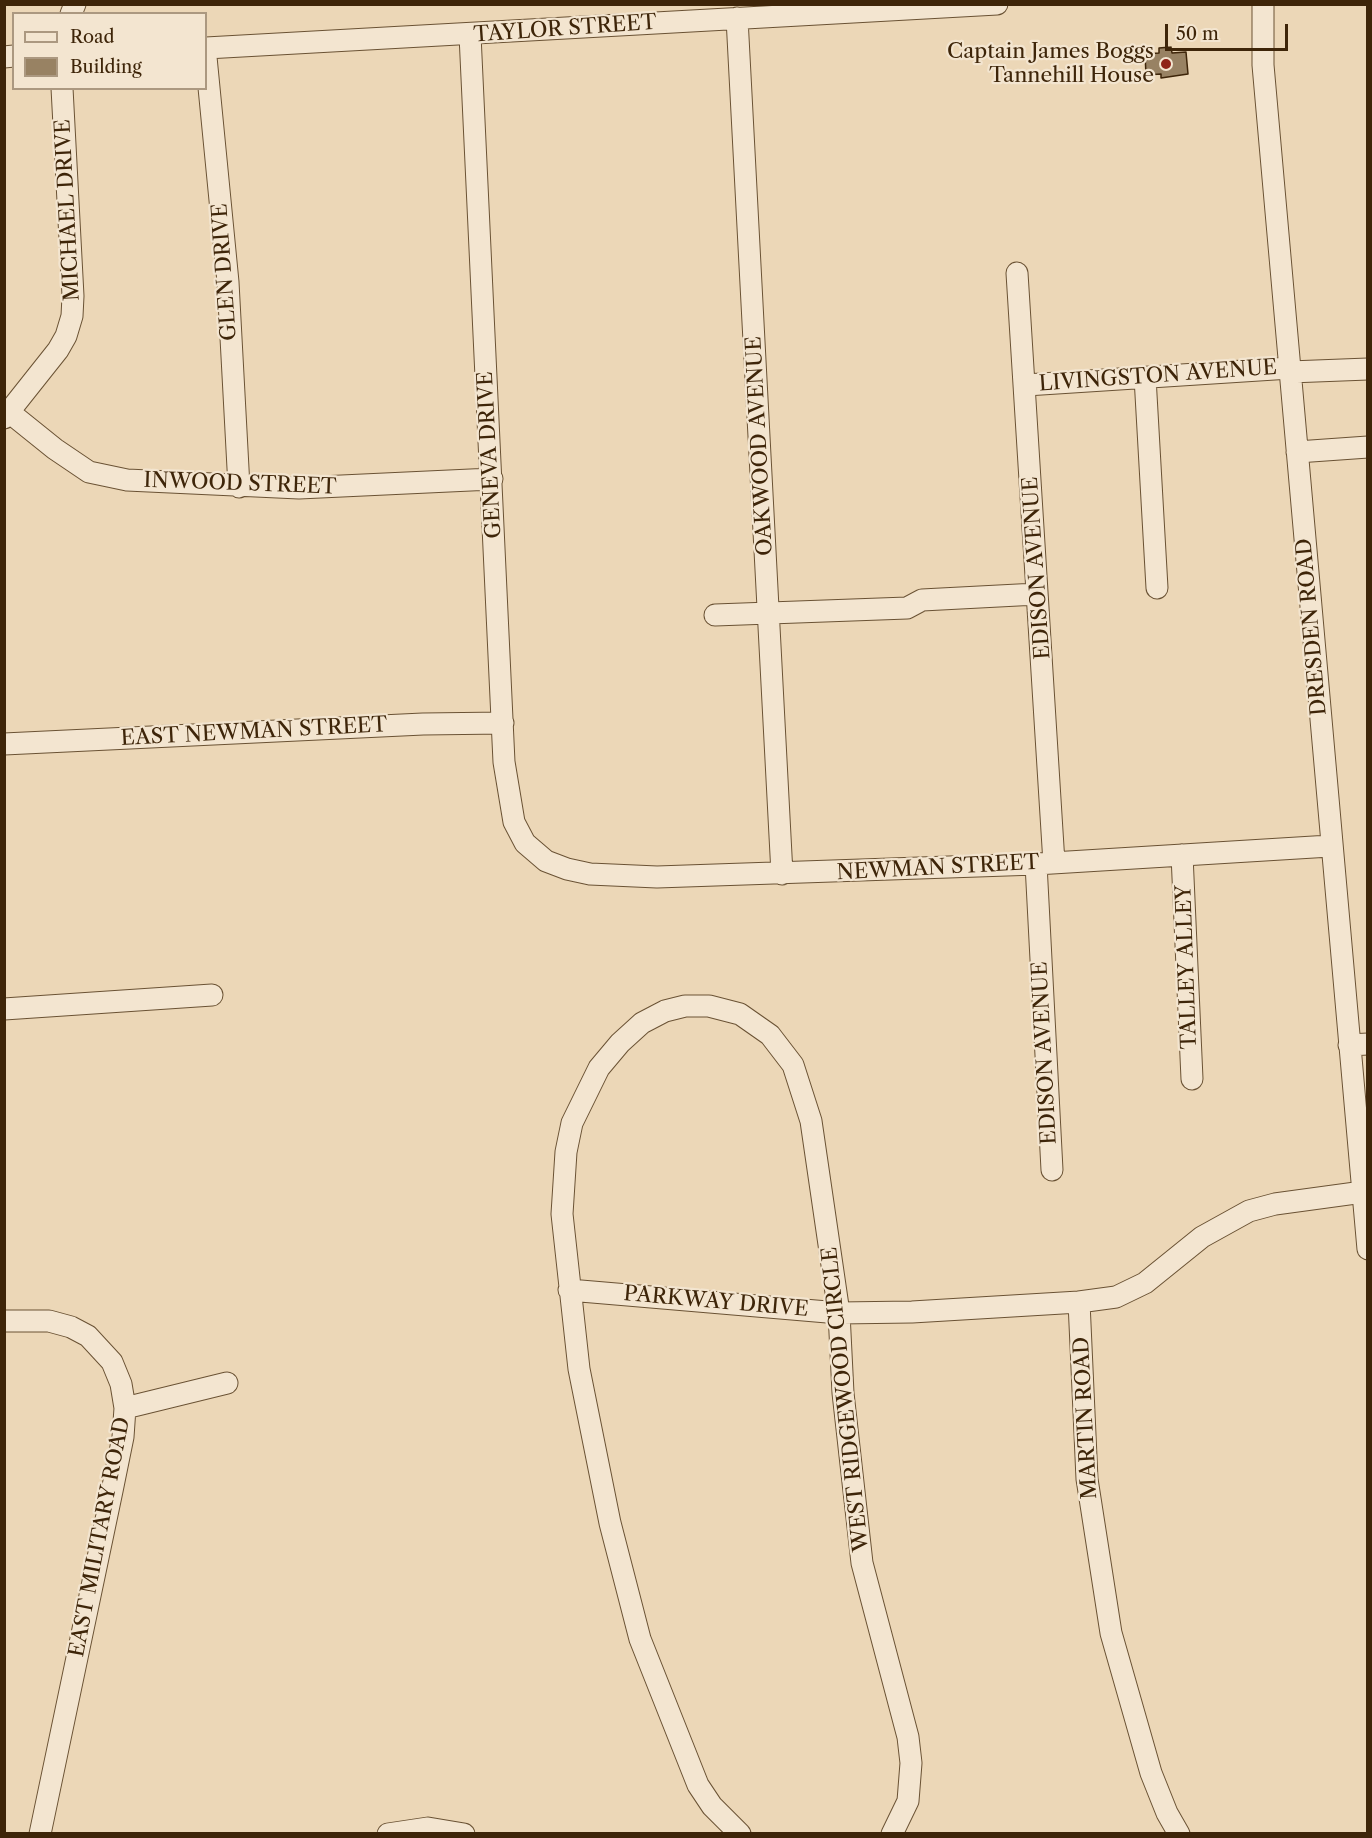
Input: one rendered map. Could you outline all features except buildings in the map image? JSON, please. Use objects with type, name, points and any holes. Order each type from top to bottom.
[{"type":"street","name":"TAYLOR STREET","points":[[207,48],[997,4]]},
{"type":"street","name":"DRESDEN ROAD","points":[[1263,4],[1263,65],[1330,846],[1358,1045],[1363,1192],[1368,1249]]},
{"type":"street","name":"OAKWOOD AVENUE","points":[[737,18],[767,614],[783,874]]},
{"type":"street","name":"GENEVA DRIVE","points":[[470,35],[507,786],[514,822],[525,843],[546,861]]},
{"type":"street","name":"GLEN DRIVE","points":[[207,67],[228,282],[239,487]]},
{"type":"street","name":"MICHAEL DRIVE","points":[[7,415],[58,350],[66,336],[72,316],[73,296],[62,90]]},
{"type":"street","name":"EDISON AVENUE","points":[[1017,273],[1026,385],[1036,594],[1047,712],[1045,863],[1052,1170]]},
{"type":"street","name":"LIVINGSTON AVENUE","points":[[1026,385],[1290,370],[1368,369]]},
{"type":"street","points":[[1145,377],[1157,588]]},
{"type":"street","name":"INWOOD STREET","points":[[7,415],[89,472],[126,480],[239,487],[353,487],[492,478]]},
{"type":"street","points":[[1297,452],[1368,447]]},
{"type":"street","points":[[715,615],[907,608],[922,600],[1036,594]]},
{"type":"street","name":"EAST NEWMAN STREET","points":[[4,744],[423,724],[503,723]]},
{"type":"street","name":"NEWMAN STREET","points":[[546,861],[590,874],[657,877],[1045,863],[1330,846]]},
{"type":"street","name":"TALLEY ALLEY","points":[[1182,855],[1192,1079]]},
{"type":"street","points":[[4,1009],[212,995]]},
{"type":"street","name":"WEST RIDGEWOOD CIRCLE","points":[[569,1290],[562,1214],[566,1152],[578,1106],[598,1068],[620,1042],[642,1023],[665,1011],[709,1006],[740,1014],[755,1022],[770,1035],[794,1065],[811,1121],[839,1313],[843,1393],[862,1563],[908,1737],[912,1775],[908,1801],[892,1833]]},
{"type":"street","points":[[1079,1302],[1116,1297],[1145,1283],[1202,1237],[1249,1211],[1275,1204],[1363,1192]]},
{"type":"street","points":[[569,1290],[579,1369],[610,1524],[640,1640],[698,1785],[712,1806],[740,1833]]},
{"type":"street","name":"PARKWAY DRIVE","points":[[569,1290],[839,1313],[912,1312],[1079,1302]]},
{"type":"street","name":"MARTIN ROAD","points":[[1079,1302],[1087,1479],[1111,1633],[1151,1773],[1167,1813],[1179,1833]]},
{"type":"street","name":"EAST MILITARY ROAD","points":[[4,1321],[50,1321],[71,1327],[88,1336],[112,1362],[121,1384],[125,1408],[123,1437],[40,1833]]},
{"type":"street","points":[[125,1408],[227,1383]]},
{"type":"street","points":[[388,1833],[428,1828],[464,1833]]},
{"type":"place","name":"Captain James Boggs Tannehill House","points":[[1166,64]]}]
